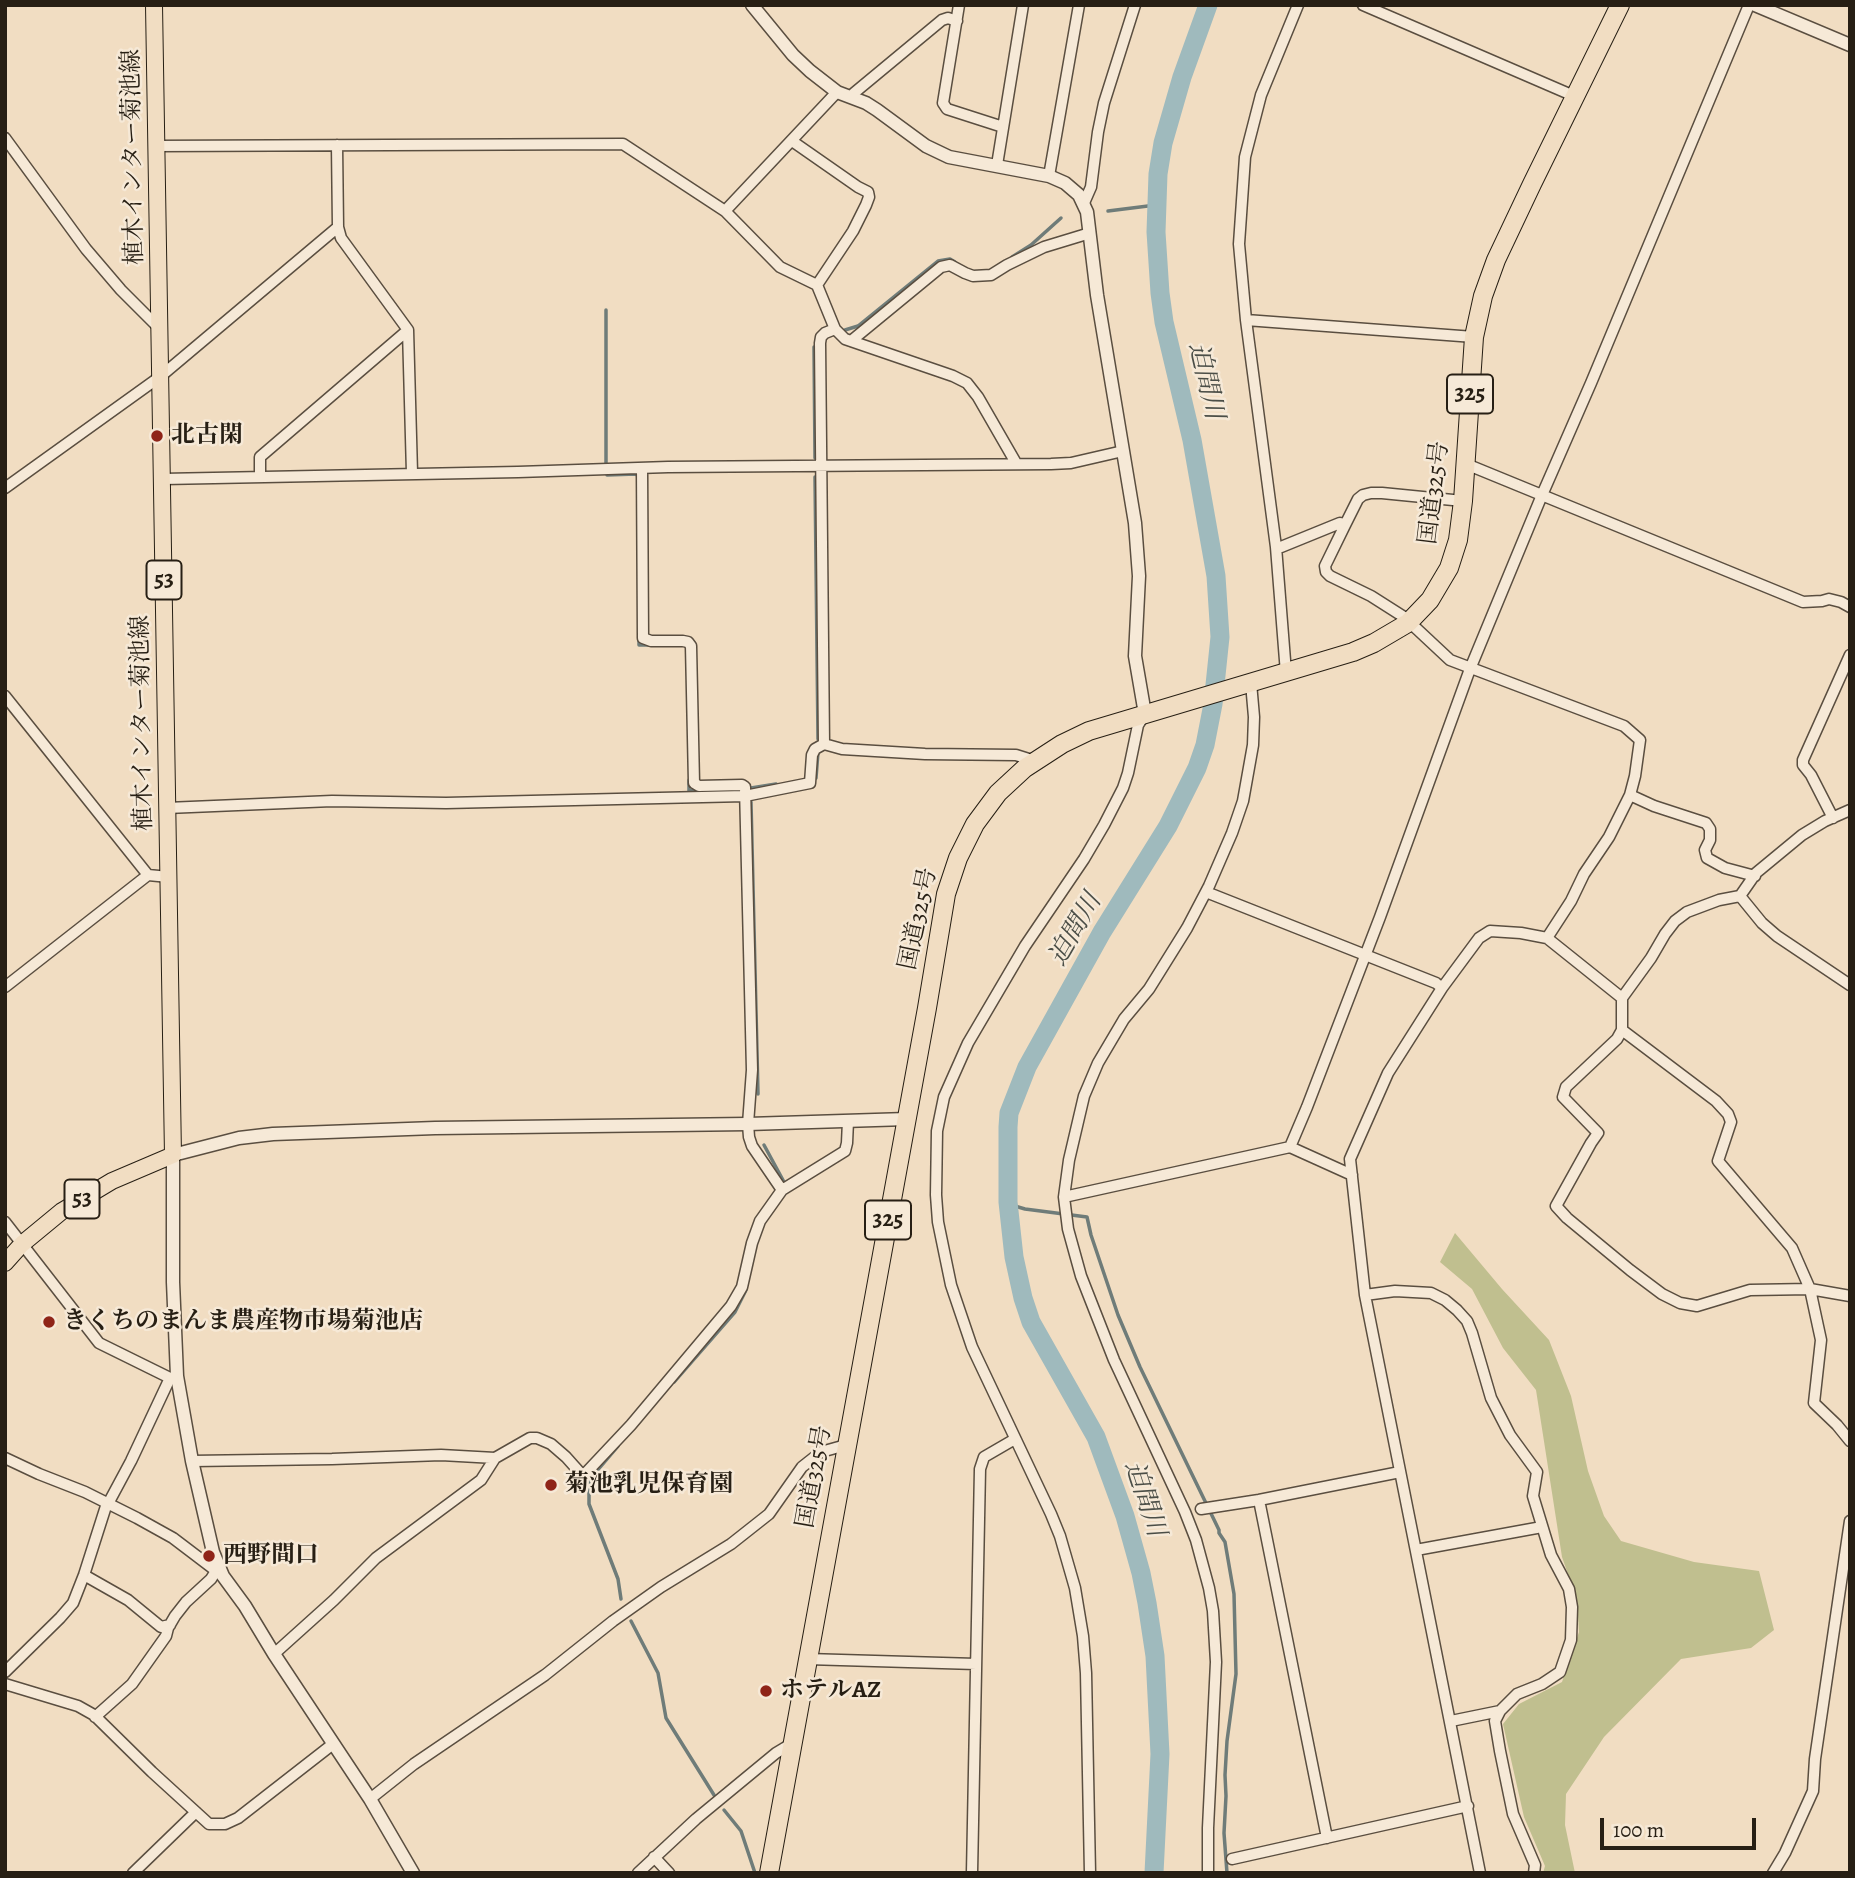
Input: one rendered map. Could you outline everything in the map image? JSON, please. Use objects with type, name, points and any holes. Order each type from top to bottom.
[{"type":"highway","name":"国道325号","points":[[769,1873],[946,894],[966,840],[986,807],[1016,776],[1035,761],[1088,731],[1353,652],[1409,623],[1430,600],[1449,568],[1458,540],[1474,337],[1483,296],[1496,260],[1620,5]]},
{"type":"main road","name":"植木インター菊池線","points":[[154,5],[173,1155]]},
{"type":"main road","name":"53","points":[[5,1263],[22,1244],[62,1211],[112,1181],[173,1155]]},
{"type":"street","points":[[752,5],[793,55],[837,92],[877,110],[938,153],[1059,179],[1073,188],[1087,212],[1097,295],[1138,547],[1135,656],[1145,714],[1138,725],[1126,780],[1104,825],[1080,866],[1025,946],[968,1042],[949,1083],[937,1131],[936,1195],[938,1222],[951,1285],[972,1347],[1060,1536],[1075,1588],[1083,1636],[1087,1686],[1090,1873]]},
{"type":"street","points":[[959,5],[943,103],[947,109],[1003,127]]},
{"type":"street","points":[[997,165],[1023,5]]},
{"type":"street","points":[[1049,176],[1079,5]]},
{"type":"street","points":[[1084,203],[1091,187],[1104,103],[1135,5]]},
{"type":"street","points":[[1286,673],[1276,547],[1246,320],[1240,244],[1245,157],[1261,95],[1298,5]]},
{"type":"street","points":[[1363,5],[1574,96]]},
{"type":"street","points":[[1290,1147],[1365,955],[1471,669],[1749,5]]},
{"type":"street","points":[[1755,5],[1850,45]]},
{"type":"street","points":[[852,97],[942,20],[957,20]]},
{"type":"street","points":[[725,211],[837,92]]},
{"type":"street","points":[[5,138],[86,249],[121,290],[159,328]]},
{"type":"street","points":[[793,141],[866,190],[869,197],[853,232],[817,285]]},
{"type":"street","points":[[156,146],[624,144],[725,211],[780,267],[817,285],[839,334],[851,341],[967,383],[1016,463]]},
{"type":"street","points":[[337,145],[338,227],[341,238],[408,330],[412,473]]},
{"type":"street","points":[[5,488],[161,376],[338,227]]},
{"type":"street","points":[[851,341],[940,267],[950,265],[965,274],[991,275],[1044,247],[1090,233]]},
{"type":"street","points":[[1246,320],[1474,337]]},
{"type":"street","points":[[824,744],[820,344],[825,333],[835,329]]},
{"type":"street","points":[[261,477],[260,457],[408,330]]},
{"type":"street","points":[[163,479],[642,468],[1071,463],[1123,451]]},
{"type":"street","points":[[1466,464],[1803,602],[1829,599],[1850,607]]},
{"type":"street","points":[[642,468],[643,638],[651,641],[683,641],[691,646],[694,783],[699,786],[745,787],[752,1070],[749,1137],[755,1152],[782,1191]]},
{"type":"street","points":[[1463,501],[1371,493],[1358,499],[1325,566],[1325,572],[1404,617],[1450,660],[1624,726],[1640,740],[1630,795],[1609,837],[1547,938]]},
{"type":"street","points":[[1276,547],[1340,523],[1345,525]]},
{"type":"street","points":[[1833,818],[1802,760],[1850,655]]},
{"type":"street","points":[[1208,1873],[1216,1662],[1209,1588],[1185,1511],[1114,1360],[1081,1276],[1068,1229],[1064,1197],[1069,1160],[1084,1096],[1098,1063],[1124,1019],[1149,989],[1187,928],[1232,833],[1243,801],[1253,745],[1254,717],[1247,684]]},
{"type":"street","points":[[5,696],[148,875]]},
{"type":"street","points":[[167,808],[332,801],[446,803],[745,796],[810,783],[812,755],[815,749],[824,744],[842,749],[925,754],[1016,755],[1035,761]]},
{"type":"street","points":[[1630,795],[1706,823],[1710,828],[1710,840],[1705,850],[1707,858],[1725,868],[1755,876]]},
{"type":"street","points":[[1850,810],[1802,835],[1755,876],[1740,896],[1718,900],[1687,912],[1675,921],[1665,934],[1622,998],[1622,1030],[1617,1039],[1566,1087],[1563,1097],[1598,1133],[1556,1206],[1630,1270],[1662,1294],[1680,1303],[1696,1306],[1750,1290],[1810,1289],[1850,1296]]},
{"type":"street","points":[[5,987],[148,875],[169,877]]},
{"type":"street","points":[[1206,892],[1436,983],[1442,988]]},
{"type":"street","points":[[1740,896],[1762,923],[1777,936],[1850,985]]},
{"type":"street","points":[[1480,1873],[1365,1295],[1350,1159],[1388,1073],[1442,988],[1479,938],[1490,931],[1547,938],[1622,998]]},
{"type":"street","points":[[1622,1030],[1716,1101],[1728,1114],[1731,1122],[1718,1161],[1792,1248],[1810,1289],[1821,1340],[1814,1404],[1850,1441]]},
{"type":"street","points":[[219,1573],[174,1377],[173,1155],[229,1140],[273,1133],[907,1119]]},
{"type":"street","points":[[274,1654],[376,1558],[481,1480],[495,1458],[530,1437],[551,1444],[583,1476],[631,1425],[736,1299],[742,1287],[757,1226],[770,1205],[782,1191],[845,1151],[848,1121]]},
{"type":"street","points":[[1064,1197],[1290,1147],[1352,1175]]},
{"type":"street","points":[[5,1222],[99,1343],[174,1377]]},
{"type":"street","points":[[1365,1295],[1395,1291],[1431,1293],[1457,1310],[1467,1321],[1472,1333],[1491,1398],[1510,1435],[1537,1472],[1533,1496],[1550,1556],[1569,1589],[1572,1606],[1571,1640],[1560,1672],[1542,1684],[1517,1694],[1500,1711],[1495,1721],[1513,1814],[1535,1865],[1534,1873]]},
{"type":"street","points":[[5,1672],[73,1603],[107,1503],[174,1377]]},
{"type":"street","points":[[972,1873],[980,1469],[984,1457],[1015,1439]]},
{"type":"street","points":[[370,1798],[414,1764],[545,1675],[613,1620],[731,1544],[769,1514],[802,1467],[821,1452],[846,1445]]},
{"type":"street","points":[[192,1461],[441,1455],[495,1458]]},
{"type":"street","points":[[5,1458],[85,1492],[173,1538],[219,1573],[245,1606],[370,1798],[413,1873]]},
{"type":"street","points":[[1201,1509],[1400,1472]]},
{"type":"street","points":[[1259,1500],[1327,1838]]},
{"type":"street","points":[[1773,1873],[1813,1791],[1815,1759],[1850,1521]]},
{"type":"street","points":[[1416,1550],[1542,1527]]},
{"type":"street","points":[[95,1717],[132,1684],[186,1602],[219,1573]]},
{"type":"street","points":[[84,1575],[128,1600],[161,1627],[170,1625]]},
{"type":"street","points":[[807,1659],[976,1664]]},
{"type":"street","points":[[5,1684],[78,1706],[95,1717],[209,1824],[225,1824],[238,1818],[333,1744]]},
{"type":"street","points":[[1451,1721],[1500,1711]]},
{"type":"street","points":[[638,1873],[696,1819],[791,1744]]},
{"type":"street","points":[[1233,1859],[1468,1806]]},
{"type":"street","points":[[134,1873],[196,1812]]},
{"type":"street","points":[[654,1857],[669,1873]]},
{"type":"shaded area","points":[[1455,1233],[1549,1340],[1571,1396],[1588,1471],[1604,1516],[1621,1541],[1694,1562],[1759,1571],[1774,1630],[1751,1648],[1681,1659],[1604,1737],[1566,1794],[1565,1825],[1575,1873],[1543,1873],[1545,1866],[1524,1817],[1503,1724],[1519,1704],[1562,1682],[1579,1632],[1577,1600],[1562,1557],[1536,1390],[1503,1348],[1472,1289],[1440,1262]]},
{"type":"waterway","name":"迫間川","points":[[1154,1873],[1160,1754],[1155,1656],[1147,1603],[1125,1516],[1096,1437],[1031,1322],[1023,1298],[1014,1257],[1008,1202],[1008,1127],[1009,1113],[1027,1067],[1102,932],[1168,826],[1197,768],[1205,745],[1213,704],[1220,637],[1216,576],[1192,440],[1164,322],[1156,232],[1158,174],[1163,143],[1182,77],[1208,5]]},
{"type":"waterway","points":[[1108,211],[1156,205]]},
{"type":"waterway","points":[[1012,257],[1031,245],[1061,218]]},
{"type":"waterway","points":[[845,330],[858,326],[938,261],[950,259],[955,262]]},
{"type":"waterway","points":[[606,310],[606,463]]},
{"type":"waterway","points":[[814,347],[815,458]]},
{"type":"waterway","points":[[607,475],[638,476]]},
{"type":"waterway","points":[[815,477],[818,739]]},
{"type":"waterway","points":[[639,638],[639,645],[652,645]]},
{"type":"waterway","points":[[812,779],[816,778],[818,752]]},
{"type":"waterway","points":[[689,780],[689,791],[699,790]]},
{"type":"waterway","points":[[751,788],[776,784]]},
{"type":"waterway","points":[[751,802],[758,1094]]},
{"type":"waterway","points":[[764,1145],[784,1182]]},
{"type":"waterway","points":[[1008,1204],[1025,1209],[1087,1217],[1118,1315],[1140,1367],[1225,1542],[1234,1594],[1236,1674],[1225,1775],[1224,1833],[1227,1873]]},
{"type":"waterway","points":[[674,1382],[735,1312],[746,1290]]},
{"type":"waterway","points":[[618,1446],[589,1480],[589,1504],[618,1579],[621,1599]]},
{"type":"waterway","points":[[631,1621],[658,1673],[666,1718],[714,1795]]},
{"type":"waterway","points":[[724,1810],[741,1831],[755,1873]]},
{"type":"place","name":"北古閑","points":[[157,436]]},
{"type":"place","name":"きくちのまんま農産物市場菊池店","points":[[49,1322]]},
{"type":"place","name":"菊池乳児保育園","points":[[551,1485]]},
{"type":"place","name":"西野間口","points":[[209,1556]]},
{"type":"place","name":"ホテルAZ","points":[[766,1691]]}]
